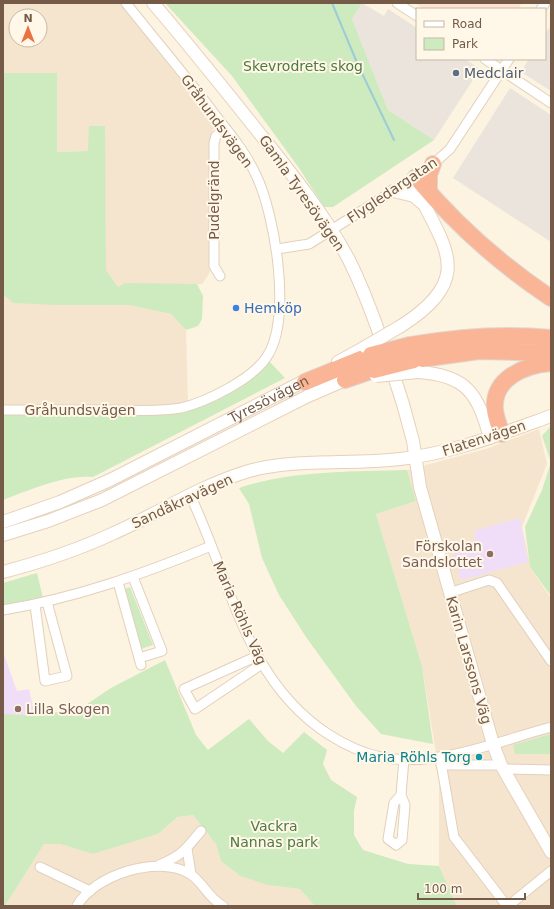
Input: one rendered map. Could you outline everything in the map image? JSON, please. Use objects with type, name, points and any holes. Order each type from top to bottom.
[{"type":"highway","points":[[426,198],[433,164]]},
{"type":"highway","points":[[414,178],[426,198],[440,205],[471,236],[513,272],[551,298]]},
{"type":"highway","name":"Tyresövägen","points":[[414,359],[450,338],[489,335],[551,338]]},
{"type":"highway","name":"Tyresövägen","points":[[305,382],[371,362],[414,359],[479,351],[551,354]]},
{"type":"highway","name":"Tyresövägen","points":[[345,380],[371,362]]},
{"type":"highway","points":[[496,436],[495,408],[498,391],[504,382],[517,371],[536,364],[551,362]]},
{"type":"street","name":"Gråhundsvägen","points":[[3,410],[153,410],[181,408],[198,402],[243,379],[266,358],[272,345],[277,328],[279,304],[277,250],[269,208],[257,176],[244,153],[226,129],[126,3]]},
{"type":"street","name":"Gamla Tyresövägen","points":[[153,3],[193,49],[268,145],[332,231],[349,261],[374,319],[403,404],[415,457]]},
{"type":"street","points":[[397,3],[416,15]]},
{"type":"street","points":[[487,60],[551,103]]},
{"type":"street","name":"Flygledargatan","points":[[277,250],[309,244],[332,231],[433,164],[450,149],[508,60]]},
{"type":"street","name":"Pudelgränd","points":[[220,276],[214,266],[214,143],[216,136],[226,129]]},
{"type":"street","points":[[371,362],[401,326],[424,311],[434,301],[444,283],[447,274],[448,256],[444,241],[426,198],[393,191]]},
{"type":"street","points":[[414,359],[443,376],[460,383],[471,393],[480,404],[496,436]]},
{"type":"street","name":"Tyresövägen","points":[[3,535],[48,521],[102,500],[308,396],[345,380]]},
{"type":"street","name":"Tyresövägen","points":[[3,522],[60,502],[99,485],[305,382]]},
{"type":"street","name":"Flatenvägen","points":[[415,457],[461,448],[551,416]]},
{"type":"street","name":"Sandåkravägen","points":[[3,572],[46,560],[87,544],[114,533],[190,495],[234,476],[262,468],[415,457]]},
{"type":"street","name":"Karin Larssons Väg","points":[[415,457],[420,486],[494,744],[502,767],[551,852]]},
{"type":"street","name":"Maria Röhls Väg","points":[[190,495],[260,660],[279,691],[294,708],[341,743],[363,753],[381,758],[441,761]]},
{"type":"street","points":[[3,610],[35,605],[118,582],[211,546]]},
{"type":"street","points":[[118,582],[140,662],[162,650],[132,577]]},
{"type":"street","points":[[450,592],[489,580],[497,584],[551,661]]},
{"type":"street","points":[[35,605],[45,681],[67,676],[47,602]]},
{"type":"street","points":[[260,660],[195,709],[184,689],[260,660]]},
{"type":"street","points":[[441,761],[551,727]]},
{"type":"street","points":[[401,795],[404,759]]},
{"type":"street","points":[[441,761],[551,770]]},
{"type":"street","points":[[441,761],[454,837],[508,906],[551,871]]},
{"type":"street","points":[[77,906],[90,891],[112,878],[133,870],[159,865],[170,860],[187,849],[201,831]]},
{"type":"street","points":[[187,849],[191,874]]},
{"type":"street","points":[[159,865],[176,868],[191,874],[214,901],[223,906]]},
{"type":"street","points":[[40,867],[90,891]]},
{"type":"shaded area","points":[[3,3],[120,3],[216,123],[210,137],[211,267],[209,274],[202,284],[118,287],[106,270],[104,126],[88,151],[57,152],[57,73],[3,73]]},
{"type":"shaded area","points":[[362,3],[384,16],[388,9],[416,27],[416,60],[466,60],[480,69],[434,140],[388,110],[352,19]]},
{"type":"shaded area","points":[[415,3],[522,3],[519,8],[422,8]]},
{"type":"shaded area","points":[[551,25],[551,91],[521,72],[528,60],[546,60],[546,32]]},
{"type":"shaded area","points":[[510,88],[551,115],[551,242],[453,178]]},
{"type":"shaded area","points":[[3,294],[56,305],[129,305],[171,314],[186,330],[188,401],[166,407],[3,406]]},
{"type":"shaded area","points":[[539,429],[547,464],[522,527],[531,569],[551,598],[551,906],[457,906],[439,866],[439,772],[422,666],[376,514],[416,501],[407,470],[486,449]]},
{"type":"shaded area","name":"Förskolan Sandslottet","points":[[520,518],[528,562],[461,580],[451,547],[474,541],[476,530]]},
{"type":"shaded area","name":"Lilla Skogen","points":[[3,652],[17,691],[29,689],[38,730],[3,727]]},
{"type":"shaded area","points":[[193,815],[216,844],[221,861],[240,876],[267,885],[300,889],[315,906],[5,906],[44,844],[60,844],[93,854],[158,834],[179,817]]},
{"type":"green space","name":"Skevrodrets skog","points":[[165,3],[362,3],[352,19],[388,110],[434,140],[333,207],[324,207],[299,168],[232,76]]},
{"type":"green space","points":[[3,73],[57,73],[57,152],[88,151],[89,126],[105,126],[106,270],[118,287],[125,283],[197,284],[203,296],[202,319],[198,326],[186,330],[171,314],[129,305],[56,305],[13,303],[3,294]]},
{"type":"green space","points":[[267,359],[285,378],[93,477],[60,480],[3,500],[3,413],[188,408]]},
{"type":"green space","points":[[551,426],[551,462],[542,436]]},
{"type":"green space","points":[[551,462],[551,596],[530,567],[525,527],[542,490]]},
{"type":"green space","points":[[407,470],[416,501],[376,514],[422,666],[433,744],[381,734],[356,706],[306,637],[279,595],[262,558],[249,504],[239,488],[259,482],[301,475]]},
{"type":"green space","points":[[37,573],[43,598],[3,606],[3,583]]},
{"type":"green space","points":[[130,587],[153,645],[141,649],[125,589]]},
{"type":"green space","name":"Vackra Nannas park","points":[[165,660],[196,735],[208,750],[249,719],[268,741],[283,753],[304,732],[327,750],[323,764],[331,780],[357,797],[354,811],[354,835],[363,850],[408,864],[439,866],[457,906],[315,906],[300,889],[267,885],[240,876],[221,861],[216,844],[193,815],[178,817],[158,834],[93,854],[60,844],[44,844],[5,906],[3,906],[3,714],[41,716],[84,706],[111,688]]},
{"type":"green space","points":[[551,734],[551,754],[515,754],[513,745]]},
{"type":"waterway","points":[[332,3],[358,65],[394,140]]},
{"type":"place","name":"Medclair","points":[[456,73]]},
{"type":"place","name":"Hemköp","points":[[236,308]]},
{"type":"place","name":"Förskolan Sandslottet","points":[[490,554]]},
{"type":"place","name":"Lilla Skogen","points":[[18,709]]},
{"type":"place","name":"Maria Röhls Torg","points":[[479,757]]}]
